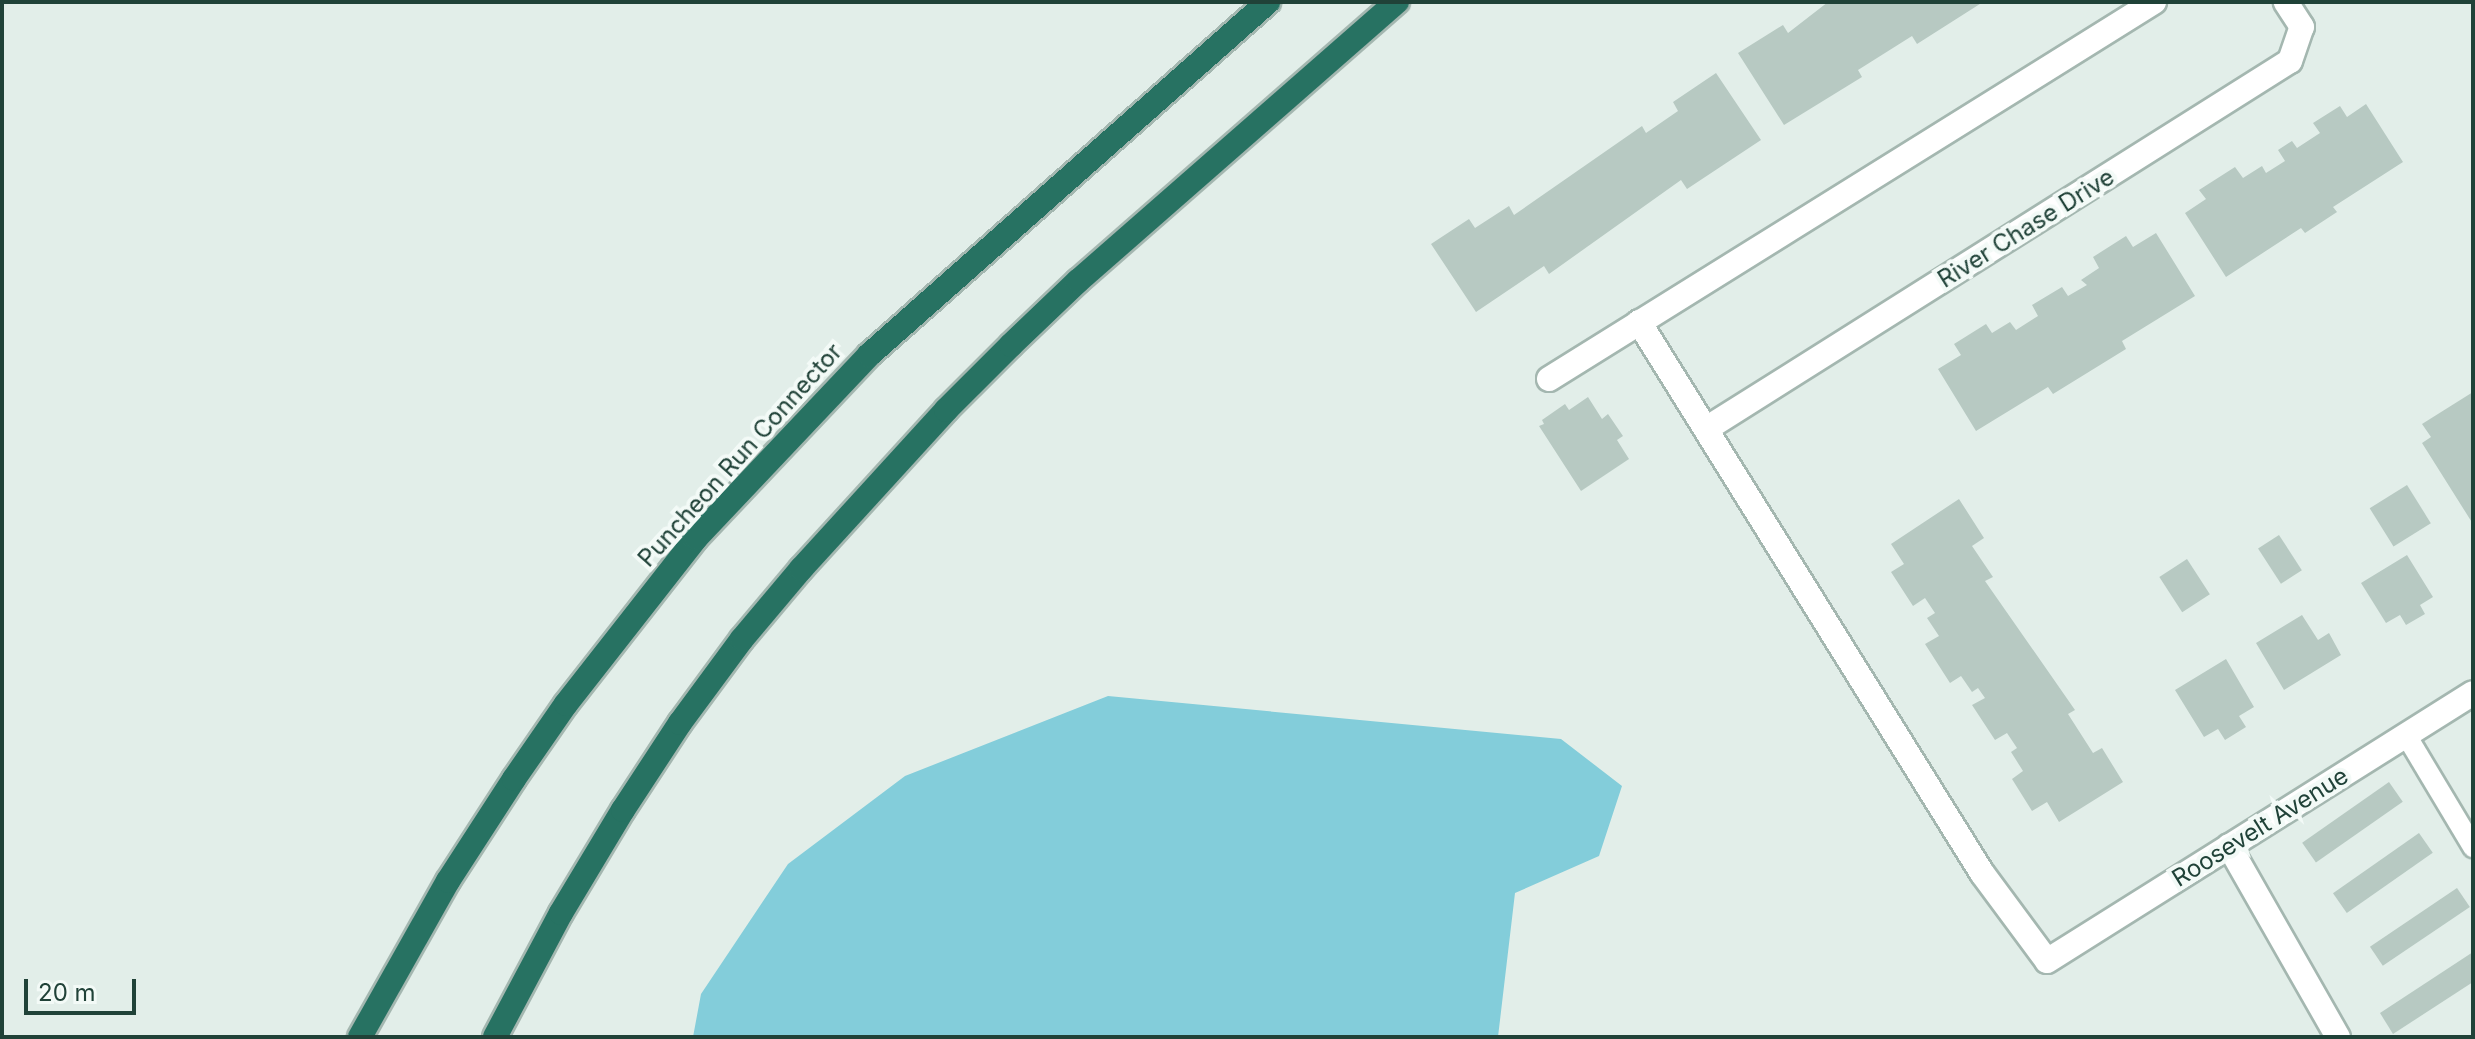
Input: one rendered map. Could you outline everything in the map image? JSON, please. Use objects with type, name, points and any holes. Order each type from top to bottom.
[{"type":"highway","name":"Puncheon Run Connector","points":[[360,1037],[448,881],[514,779],[566,704],[696,538],[869,355],[1268,2]]},
{"type":"highway","points":[[495,1037],[561,913],[664,748],[742,639],[801,569],[946,410],[1078,281],[1397,2]]},
{"type":"street","points":[[1549,379],[2154,2]]},
{"type":"street","name":"River Chase Drive","points":[[1706,429],[2290,61],[2302,27],[2286,2]]},
{"type":"street","points":[[1639,322],[1706,429]]},
{"type":"street","name":"Roosevelt Avenue","points":[[1706,429],[1982,873],[2047,961],[2473,693]]},
{"type":"street","points":[[2229,846],[2338,1037]]},
{"type":"lane","points":[[2406,735],[2473,847]]},
{"type":"water","points":[[1108,696],[1561,739],[1622,786],[1599,856],[1515,893],[1498,1037],[693,1037],[701,994],[788,864],[905,776]]},
{"type":"building","points":[[1828,2],[1983,2],[1917,44],[1912,36],[1858,70],[1862,77],[1784,125],[1738,53],[1783,25],[1788,33]]},
{"type":"building","points":[[1716,73],[1761,140],[1687,189],[1681,180],[1549,274],[1544,266],[1476,312],[1431,244],[1469,219],[1475,228],[1509,206],[1514,215],[1642,126],[1646,133],[1678,111],[1673,102]]},
{"type":"building","points":[[2366,104],[2403,162],[2333,207],[2337,212],[2305,233],[2301,228],[2226,277],[2185,213],[2206,199],[2199,190],[2235,167],[2243,178],[2262,166],[2266,173],[2285,161],[2278,150],[2292,141],[2297,148],[2320,133],[2313,123],[2340,106],[2347,117]]},
{"type":"building","points":[[2156,233],[2195,296],[2122,341],[2126,349],[2053,394],[2048,387],[1976,431],[1938,369],[1961,355],[1954,344],[1986,324],[1992,333],[2010,322],[2016,330],[2038,316],[2032,305],[2062,287],[2068,296],[2087,285],[2081,280],[2099,268],[2093,257],[2126,236],[2133,247]]},
{"type":"building","points":[[2473,392],[2473,524],[2422,443],[2431,437],[2422,424]]},
{"type":"building","points":[[1588,397],[1602,419],[1608,414],[1623,436],[1617,440],[1629,459],[1581,491],[1539,426],[1544,424],[1542,420],[1565,404],[1569,410]]},
{"type":"building","points":[[2407,485],[2431,523],[2394,546],[2370,508]]},
{"type":"building","points":[[1959,499],[1984,538],[1972,546],[1993,577],[1985,581],[2075,710],[2068,714],[2093,753],[2102,748],[2123,782],[2059,822],[2047,802],[2032,811],[2012,779],[2023,771],[2011,752],[2017,748],[2007,733],[1995,740],[1972,705],[1985,698],[1978,688],[1972,692],[1961,676],[1950,683],[1925,644],[1939,636],[1927,618],[1935,613],[1925,598],[1913,606],[1891,572],[1904,564],[1891,544]]},
{"type":"building","points":[[2279,535],[2302,570],[2281,584],[2258,549]]},
{"type":"building","points":[[2407,555],[2433,597],[2420,605],[2425,614],[2406,625],[2400,615],[2386,623],[2361,583]]},
{"type":"building","points":[[2187,559],[2210,594],[2182,612],[2159,577]]},
{"type":"building","points":[[2302,615],[2318,640],[2329,633],[2341,655],[2284,690],[2256,643]]},
{"type":"building","points":[[2226,659],[2254,707],[2239,716],[2246,727],[2225,740],[2218,729],[2204,737],[2175,690]]},
{"type":"building","points":[[2389,782],[2403,802],[2316,862],[2302,843]]},
{"type":"building","points":[[2419,833],[2433,853],[2347,913],[2333,893]]},
{"type":"building","points":[[2457,888],[2470,907],[2383,966],[2370,947]]},
{"type":"building","points":[[2473,952],[2473,982],[2393,1034],[2380,1013]]}]
